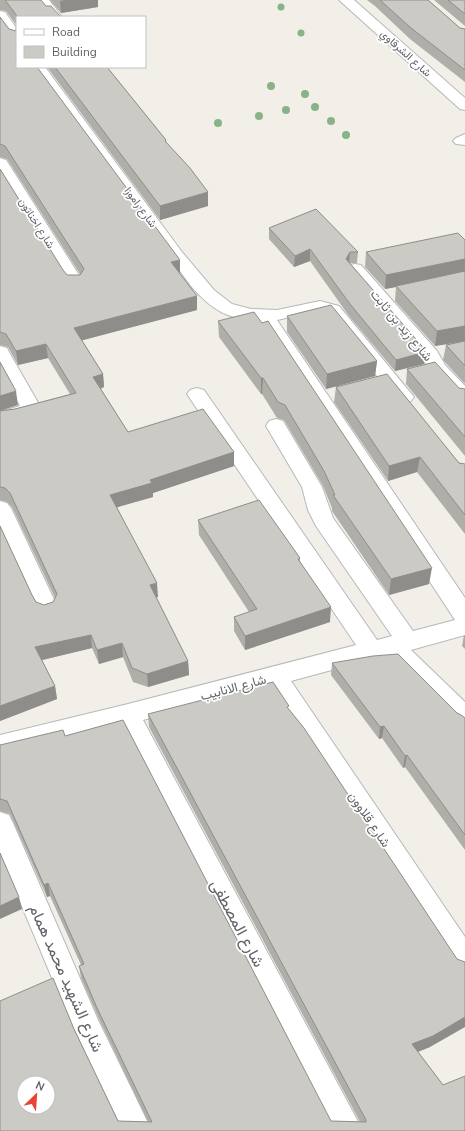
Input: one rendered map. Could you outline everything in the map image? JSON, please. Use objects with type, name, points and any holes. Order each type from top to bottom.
[{"type":"street","points":[[42,0],[54,16]]},
{"type":"street","name":"شارع الشرقاوي","points":[[346,0],[465,106]]},
{"type":"street","points":[[0,15],[16,37]]},
{"type":"street","name":"شارع راموزا","points":[[39,68],[179,259],[213,299],[224,308],[240,314],[265,316],[278,315],[322,306],[333,310],[415,411]]},
{"type":"street","name":"شارع اخناتون","points":[[0,163],[75,284]]},
{"type":"street","name":"شارع زيد بن ثابت","points":[[355,269],[387,296],[433,362],[465,398]]},
{"type":"street","points":[[265,316],[465,616]]},
{"type":"street","points":[[369,385],[413,374],[451,351]]},
{"type":"street","points":[[0,352],[29,404],[29,409],[22,413],[0,418]]},
{"type":"street","points":[[320,398],[341,392]]},
{"type":"street","points":[[197,394],[391,646],[465,717]]},
{"type":"street","points":[[276,426],[312,487],[324,522],[391,646]]},
{"type":"street","points":[[0,508],[47,608]]},
{"type":"street","name":"شارع الانابيب","points":[[0,746],[465,626]]},
{"type":"street","name":"شارع قلاوون","points":[[275,676],[465,961]]},
{"type":"street","name":"شارع المصطفى","points":[[128,714],[348,1131]]},
{"type":"street","name":"شارع الشهيد محمد همام","points":[[0,824],[88,1030],[137,1131]]},
{"type":"building","points":[[5,0],[41,0],[46,6],[51,6],[60,16],[17,16]]},
{"type":"building","points":[[380,0],[428,0],[460,28],[465,29],[465,70],[411,28]]},
{"type":"building","points":[[448,0],[465,0],[465,14]]},
{"type":"building","points":[[0,17],[9,29],[16,31],[16,68],[38,68],[180,260],[171,262],[197,296],[74,328],[103,374],[93,377],[128,432],[203,409],[234,452],[150,480],[152,483],[110,495],[157,583],[150,585],[188,661],[147,674],[132,668],[122,643],[97,650],[91,635],[35,647],[55,686],[0,706],[0,526],[36,602],[44,605],[53,602],[57,594],[10,493],[5,488],[0,487],[0,411],[15,409],[76,393],[46,344],[16,351],[6,334],[0,332],[0,169],[67,275],[80,275],[84,269],[5,146],[0,144]]},
{"type":"building","points":[[56,68],[108,68],[166,140],[165,141],[190,168],[208,192],[160,206]]},
{"type":"building","points":[[316,209],[358,252],[350,252],[346,259],[422,346],[425,352],[396,360],[350,304],[310,249],[295,256],[269,228]]},
{"type":"building","points":[[458,233],[465,240],[465,259],[386,275],[366,252]]},
{"type":"building","points":[[465,271],[465,326],[437,331],[396,286]]},
{"type":"building","points":[[331,305],[377,361],[327,374],[287,316]]},
{"type":"building","points":[[254,312],[262,323],[268,321],[432,568],[391,579],[333,495],[335,495],[324,471],[285,405],[278,402],[263,378],[261,378],[218,321]]},
{"type":"building","points":[[465,341],[465,366],[446,345]]},
{"type":"building","points":[[0,362],[16,391],[0,396]]},
{"type":"building","points":[[435,362],[459,388],[465,389],[465,437],[407,369]]},
{"type":"building","points":[[387,374],[459,463],[465,464],[465,515],[420,457],[389,466],[336,387]]},
{"type":"building","points":[[259,500],[300,558],[298,559],[331,607],[245,636],[234,617],[257,609],[198,520]]},
{"type":"building","points":[[398,654],[457,713],[465,718],[465,835],[407,755],[405,756],[384,726],[380,727],[332,663],[373,656]]},
{"type":"building","points":[[273,682],[289,706],[287,707],[304,728],[457,959],[465,962],[465,1017],[433,1036],[412,1044],[443,1085],[465,1076],[465,1131],[0,1131],[0,1001],[53,978],[74,1029],[118,1121],[152,1122],[97,1008],[79,966],[84,964],[48,883],[44,885],[7,801],[0,799],[0,745],[63,730],[65,736],[123,720],[331,1121],[366,1122],[148,714]]},
{"type":"building","points":[[0,853],[19,897],[0,906]]}]
